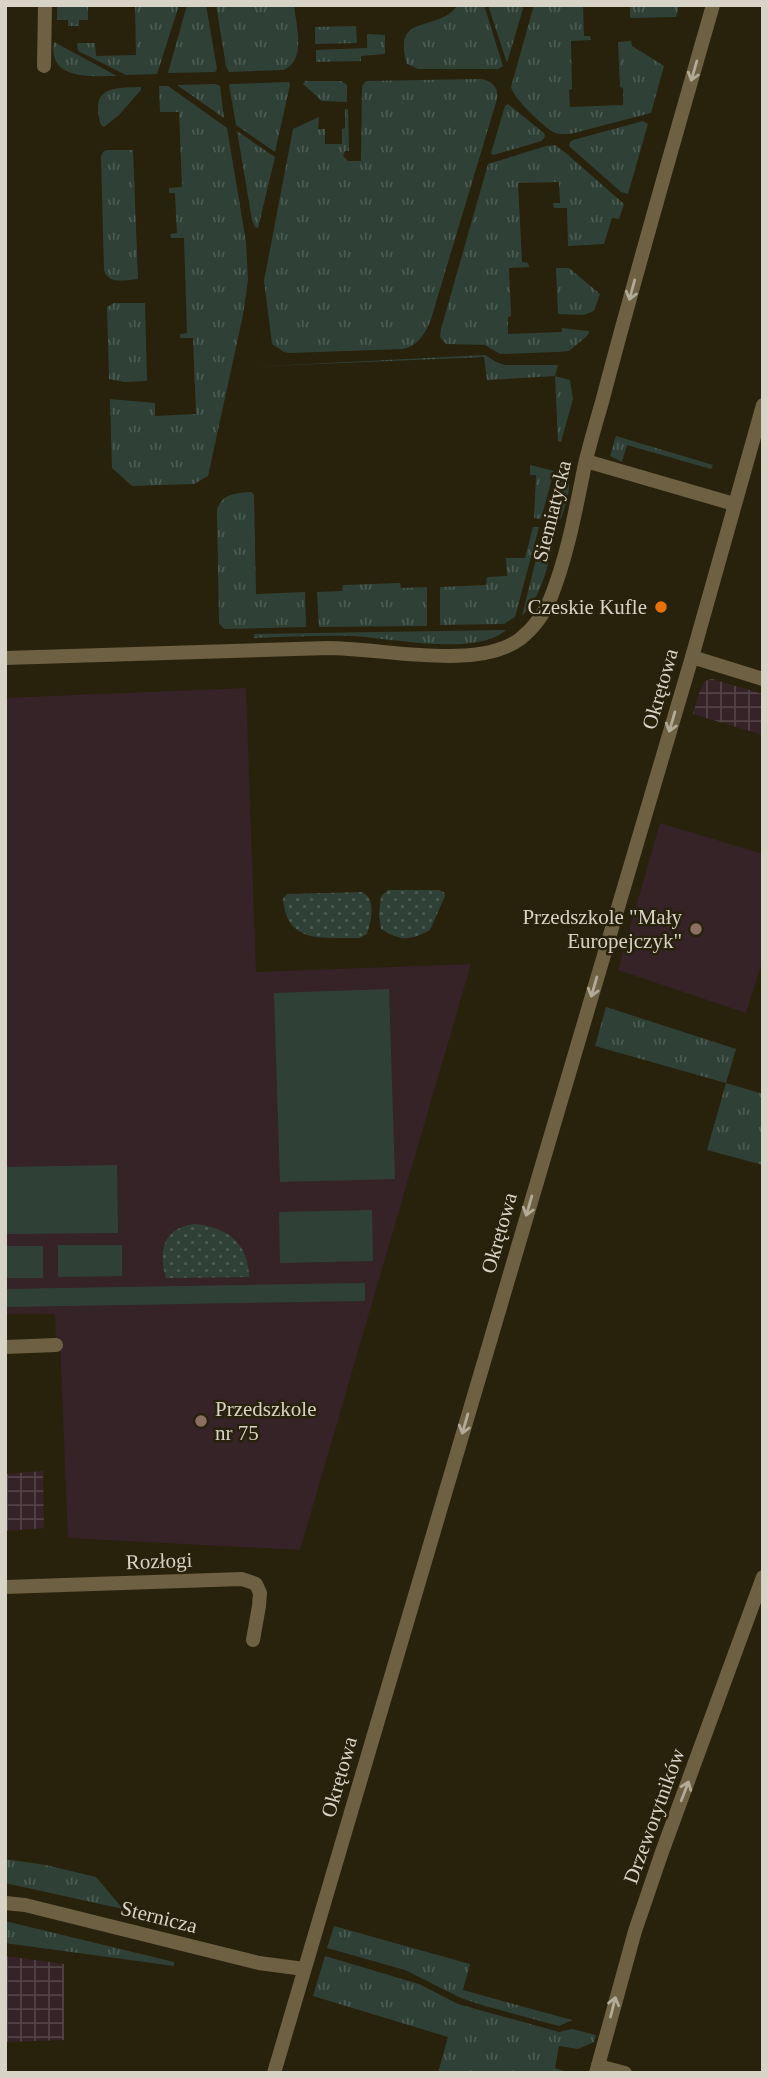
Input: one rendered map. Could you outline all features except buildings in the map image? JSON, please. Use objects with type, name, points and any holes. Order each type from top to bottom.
[{"type":"street","points":[[44,66],[45,5]]},
{"type":"street","name":"Siemiatycka","points":[[5,658],[328,648],[466,656],[485,654],[505,647],[531,628],[544,613],[552,596],[636,272],[713,5]]},
{"type":"street","name":"Okrętowa","points":[[274,2073],[692,657],[763,405]]},
{"type":"street","points":[[586,461],[734,504]]},
{"type":"street","points":[[692,657],[763,678]]},
{"type":"street","points":[[5,1347],[56,1345]]},
{"type":"street","name":"Drzeworytników","points":[[597,2069],[635,1931],[763,1577]]},
{"type":"street","name":"Rozłogi","points":[[5,1587],[242,1579],[256,1584],[260,1593],[253,1640]]},
{"type":"street","name":"Sternicza","points":[[5,1903],[25,1905],[259,1963],[304,1969]]},
{"type":"street","points":[[597,2069],[625,2073]]},
{"type":"shaded area","points":[[712,679],[763,694],[763,735],[693,714],[701,687],[705,681]]},
{"type":"shaded area","points":[[246,688],[256,972],[471,964],[300,1550],[68,1538],[60,1342],[56,1341],[55,1314],[5,1314],[5,698]]},
{"type":"shaded area","name":"Przedszkole \"Mały Europejczyk\"","points":[[660,823],[763,854],[763,959],[746,1013],[618,970]]},
{"type":"shaded area","points":[[43,1471],[44,1528],[5,1531],[5,1474]]},
{"type":"shaded area","points":[[5,1956],[64,1964],[64,2040],[5,2042]]},
{"type":"green space","points":[[57,5],[88,5],[88,20],[79,20],[79,26],[68,26],[68,20],[57,20]]},
{"type":"green space","points":[[135,5],[179,5],[157,74],[126,75],[78,51],[77,43],[95,43],[96,56],[136,55]]},
{"type":"green space","points":[[187,5],[206,5],[217,69],[215,72],[168,73]]},
{"type":"green space","points":[[216,5],[294,5],[298,32],[295,59],[283,70],[229,72]]},
{"type":"green space","points":[[458,5],[484,5],[503,66],[498,69],[418,69],[407,64],[404,47],[406,36],[411,30],[449,14]]},
{"type":"green space","points":[[488,5],[524,5],[507,63]]},
{"type":"green space","points":[[534,5],[583,5],[584,36],[590,36],[591,40],[571,41],[570,107],[623,105],[618,42],[631,41],[632,46],[664,66],[651,113],[570,134],[553,132],[536,118],[517,98],[511,87]]},
{"type":"green space","points":[[630,5],[679,5],[676,17],[630,18]]},
{"type":"green space","points":[[356,26],[357,43],[315,44],[315,27]]},
{"type":"green space","points":[[367,34],[385,35],[385,54],[361,56],[361,61],[316,62],[316,50],[367,48]]},
{"type":"green space","points":[[54,42],[117,76],[85,76],[65,70],[54,55]]},
{"type":"green space","points":[[480,79],[493,85],[497,91],[497,99],[431,319],[421,338],[403,349],[290,353],[272,344],[264,281],[293,129],[319,117],[318,129],[325,129],[325,144],[342,144],[345,109],[348,109],[349,151],[345,151],[343,156],[348,161],[361,161],[362,86],[366,81]]},
{"type":"green space","points":[[305,81],[341,81],[347,85],[347,102],[322,101],[303,84]]},
{"type":"green space","points":[[289,82],[275,152],[236,125],[229,85]]},
{"type":"green space","points":[[177,85],[220,86],[224,118]]},
{"type":"green space","points":[[159,86],[168,86],[227,128],[246,242],[248,280],[208,476],[194,484],[132,486],[112,468],[110,399],[155,403],[155,416],[196,414],[193,338],[180,338],[180,334],[187,333],[184,238],[171,238],[170,234],[177,233],[175,193],[169,193],[169,188],[182,187],[179,112],[160,112]]},
{"type":"green space","points":[[141,87],[119,115],[104,127],[101,125],[98,103],[106,92],[112,89]]},
{"type":"green space","points":[[508,104],[545,136],[542,141],[493,155],[491,153],[505,106]]},
{"type":"green space","points":[[643,121],[648,124],[628,194],[621,192],[569,146],[573,140]]},
{"type":"green space","points":[[237,131],[275,157],[258,228],[252,220]]},
{"type":"green space","points":[[555,145],[624,204],[619,219],[612,218],[604,244],[568,246],[567,208],[554,208],[553,203],[560,203],[559,182],[518,183],[522,262],[528,263],[529,267],[509,268],[511,316],[508,317],[508,334],[562,332],[562,328],[589,331],[588,335],[569,351],[557,352],[500,354],[485,345],[446,344],[440,337],[441,329],[488,164]]},
{"type":"green space","points":[[107,150],[133,150],[138,279],[113,280],[104,270],[101,156]]},
{"type":"green space","points":[[556,268],[569,268],[600,294],[594,311],[584,315],[558,314]]},
{"type":"green space","points":[[114,303],[145,303],[147,381],[124,382],[109,379],[107,307]]},
{"type":"green space","points":[[485,355],[505,365],[558,365],[555,376],[487,380],[484,357],[251,367]]},
{"type":"green space","points":[[555,376],[570,380],[573,399],[561,442],[558,441]]},
{"type":"green space","points":[[616,436],[713,465],[711,469],[627,445],[622,462],[610,456]]},
{"type":"green space","points":[[530,465],[554,471],[541,519],[534,518],[536,475],[530,475]]},
{"type":"green space","points":[[561,468],[566,474],[569,486],[561,519],[554,520],[548,515]]},
{"type":"green space","points":[[252,492],[256,594],[305,592],[306,627],[224,629],[219,623],[217,510],[226,497]]},
{"type":"green space","points":[[533,527],[539,527],[515,617],[504,624],[440,625],[440,587],[486,585],[487,577],[507,576],[506,558],[525,558]]},
{"type":"green space","points":[[550,534],[554,536],[554,542],[543,581],[522,616],[541,539]]},
{"type":"green space","points":[[400,583],[401,588],[427,587],[427,626],[319,627],[317,592],[342,591],[343,585]]},
{"type":"green space","points":[[506,630],[475,643],[454,644],[352,636],[254,638],[254,634]]},
{"type":"green space","points":[[388,890],[444,892],[445,896],[430,930],[405,938],[381,929],[381,896]]},
{"type":"green space","points":[[362,892],[370,900],[372,911],[367,934],[360,938],[321,938],[299,931],[291,924],[283,898],[287,894]]},
{"type":"green space","points":[[389,989],[395,1179],[280,1182],[274,993]]},
{"type":"green space","points":[[606,1007],[736,1049],[726,1083],[595,1046]]},
{"type":"green space","points":[[726,1083],[763,1094],[763,1165],[707,1150]]},
{"type":"green space","points":[[117,1165],[118,1233],[5,1234],[5,1167]]},
{"type":"green space","points":[[372,1210],[373,1261],[280,1263],[279,1212]]},
{"type":"green space","points":[[196,1224],[218,1229],[234,1239],[245,1255],[249,1277],[166,1278],[163,1250],[166,1242],[176,1230]]},
{"type":"green space","points":[[58,1245],[122,1245],[122,1276],[58,1277]]},
{"type":"green space","points":[[5,1246],[43,1246],[43,1278],[5,1278]]},
{"type":"green space","points":[[365,1283],[365,1301],[5,1307],[5,1289]]},
{"type":"green space","points":[[5,1859],[96,1877],[123,1909],[5,1883]]},
{"type":"green space","points":[[5,1921],[174,1962],[174,1966],[5,1943]]},
{"type":"green space","points":[[334,1926],[470,1964],[463,1990],[572,2020],[559,2026],[485,2006],[461,1998],[405,1970],[327,1948]]},
{"type":"green space","points":[[325,1956],[419,1984],[458,2004],[559,2032],[572,2029],[596,2035],[594,2042],[578,2049],[559,2046],[555,2068],[569,2073],[438,2073],[448,2037],[313,1996]]},
{"type":"place","name":"Czeskie Kufle","points":[[661,607]]},
{"type":"place","name":"Przedszkole \"Mały Europejczyk\"","points":[[696,929]]},
{"type":"place","name":"Przedszkole nr 75","points":[[201,1421]]}]
